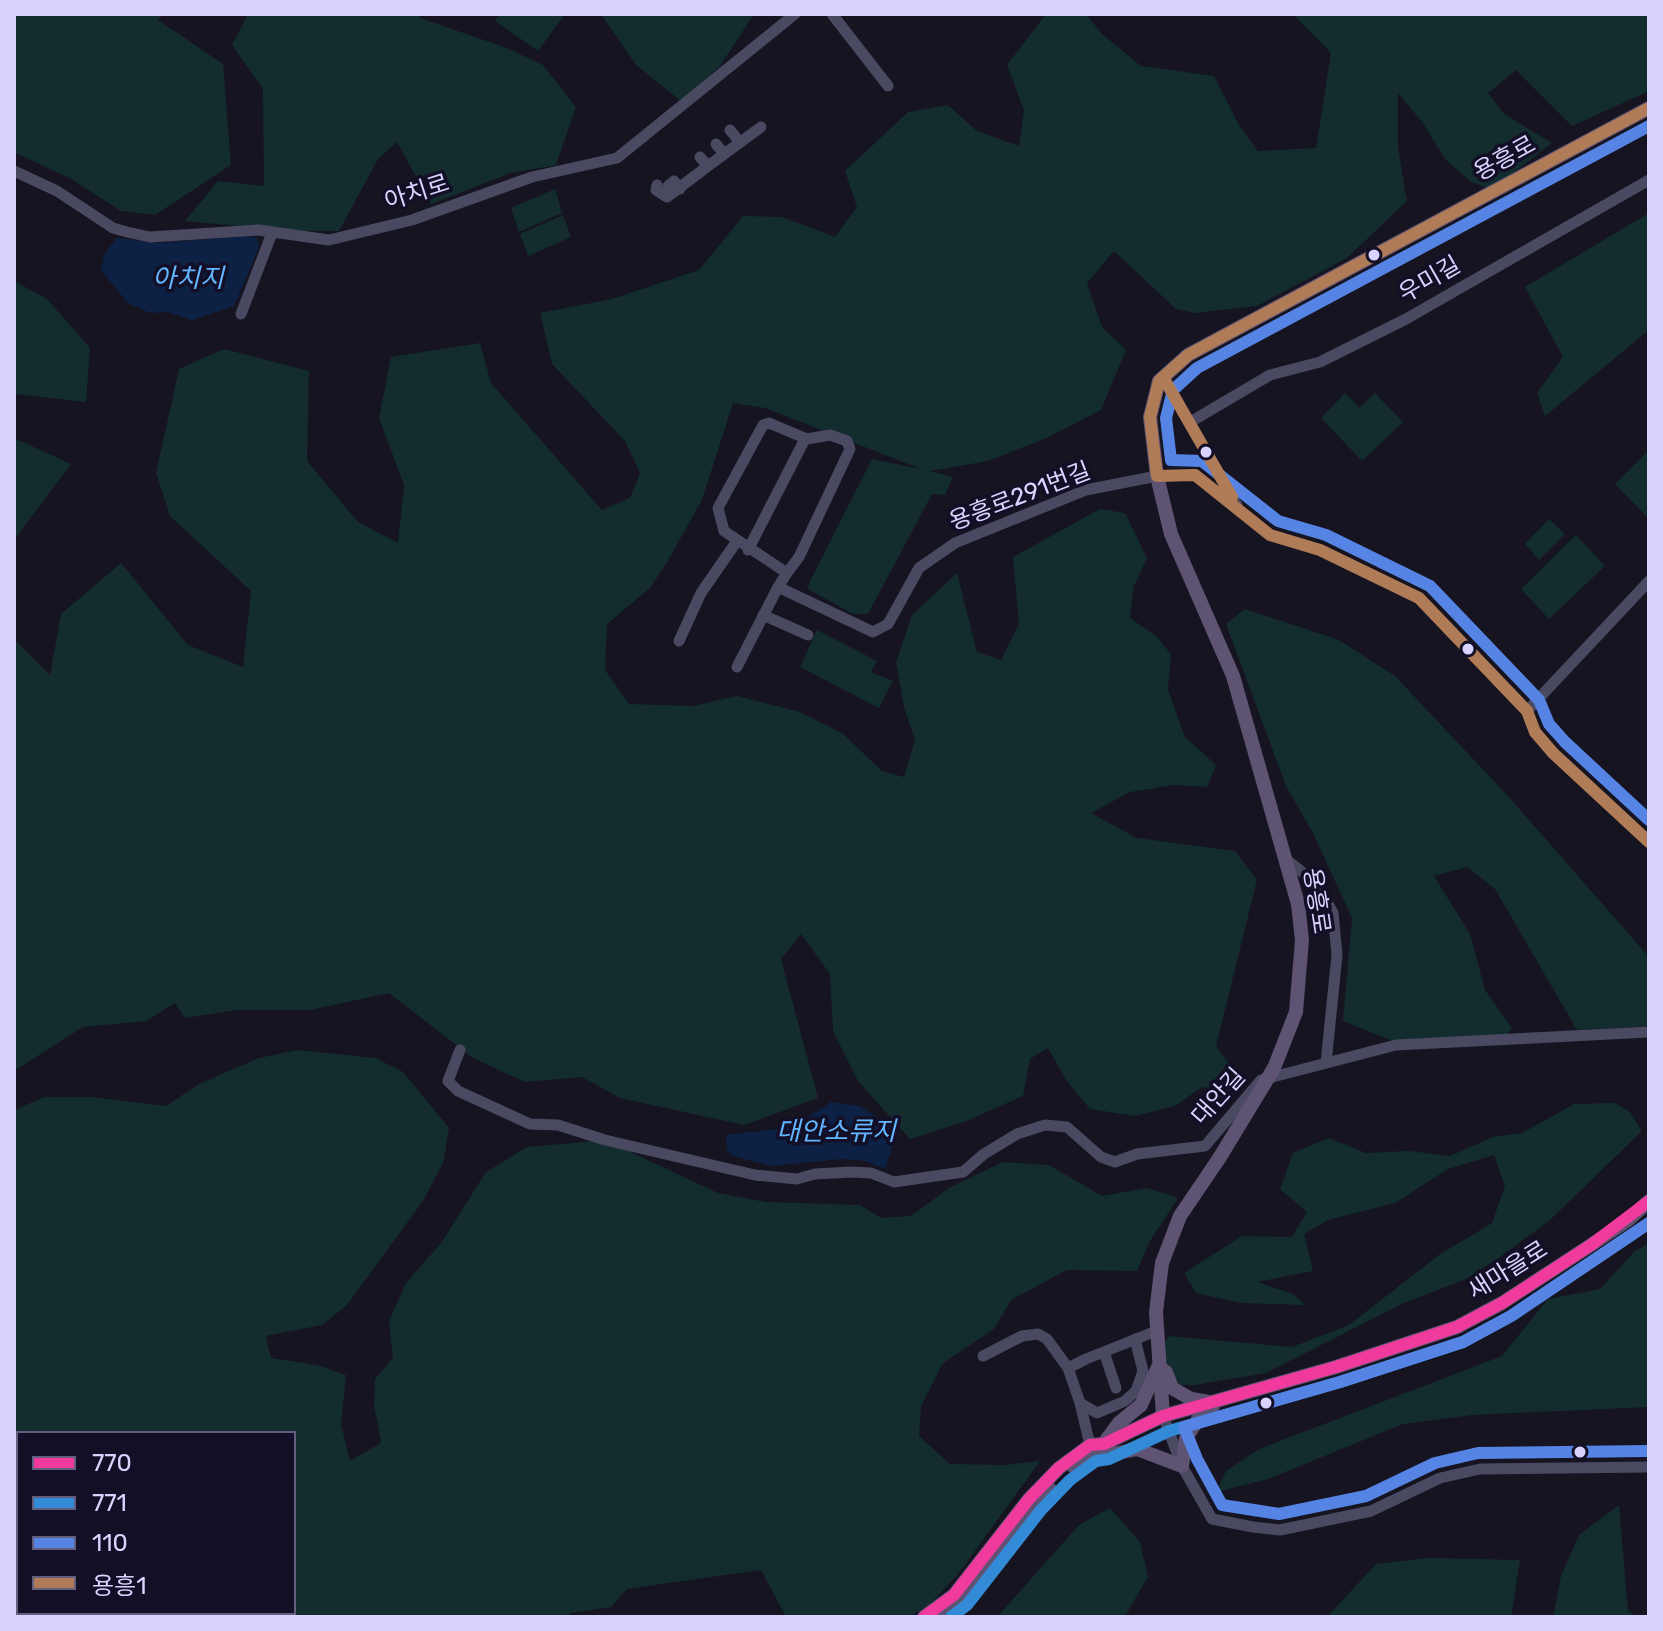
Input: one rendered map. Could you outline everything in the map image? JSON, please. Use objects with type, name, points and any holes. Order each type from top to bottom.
[{"type":"main road","name":"용흥로","points":[[1163,1416],[1156,1331],[1162,1263],[1180,1216],[1274,1068],[1296,1012],[1302,940],[1287,860],[1233,676],[1171,534],[1157,476],[1150,417],[1163,377],[1188,355],[1649,108]]},
{"type":"main road","name":"새마을로","points":[[924,1617],[954,1595],[1029,1499],[1059,1468],[1163,1416],[1216,1403],[1457,1327],[1502,1303],[1628,1220],[1649,1201]]},
{"type":"main road","points":[[1158,1367],[1166,1372],[1172,1388],[1182,1394],[1216,1403],[1186,1438],[1182,1466],[1163,1462],[1137,1449],[1094,1450],[1141,1405],[1158,1367]]},
{"type":"main road","name":"새마을로","points":[[943,1617],[978,1583],[1052,1486],[1094,1450]]},
{"type":"street","name":"아치로","points":[[14,171],[57,191],[113,228],[127,232],[150,237],[259,230],[329,240],[412,220],[532,177],[617,158],[795,14]]},
{"type":"street","points":[[832,14],[888,86]]},
{"type":"street","points":[[662,186],[656,190],[667,197],[680,189],[689,174],[704,162],[724,154],[761,127]]},
{"type":"street","points":[[730,130],[740,142]]},
{"type":"street","points":[[716,144],[724,154]]},
{"type":"street","name":"우미길","points":[[1192,421],[1270,375],[1320,362],[1406,319],[1649,180]]},
{"type":"street","points":[[241,314],[272,233]]},
{"type":"street","points":[[1163,377],[1192,421],[1239,509]]},
{"type":"street","points":[[737,667],[778,587],[799,557],[850,449],[847,441],[830,435],[805,439],[769,423],[763,425],[718,508],[724,531],[748,550],[787,573]]},
{"type":"street","points":[[748,550],[805,439]]},
{"type":"street","name":"용흥로291번길","points":[[778,587],[873,632],[888,624],[919,568],[955,543],[1086,490],[1157,476],[1195,475],[1270,535],[1320,550],[1419,598],[1527,711],[1535,732],[1553,753],[1649,842]]},
{"type":"street","points":[[679,641],[701,593],[737,541]]},
{"type":"street","points":[[1527,711],[1649,581]]},
{"type":"street","points":[[763,615],[808,635]]},
{"type":"street","points":[[1287,860],[1317,884],[1333,913],[1337,955],[1326,1063]]},
{"type":"street","name":"대안길","points":[[460,1050],[448,1081],[458,1091],[530,1124],[558,1125],[605,1140],[688,1156],[710,1166],[755,1175],[797,1179],[815,1174],[852,1172],[871,1173],[894,1182],[963,1172],[984,1154],[1017,1134],[1045,1125],[1067,1127],[1101,1157],[1115,1162],[1137,1154],[1205,1146],[1261,1080],[1396,1045],[1649,1032]]},
{"type":"street","points":[[1068,1368],[1156,1331]]},
{"type":"street","points":[[983,1356],[1022,1336],[1038,1334],[1047,1339],[1068,1368],[1094,1450]]},
{"type":"street","points":[[1080,1403],[1097,1413],[1125,1401],[1136,1391],[1143,1371],[1135,1339]]},
{"type":"street","points":[[1104,1352],[1116,1388]]},
{"type":"street","name":"용흥로","points":[[1163,1416],[1182,1466],[1212,1519],[1227,1524],[1280,1530],[1371,1511],[1440,1478],[1480,1469],[1649,1467]]},
{"type":"green space","points":[[14,14],[162,14],[158,20],[223,64],[231,165],[155,215],[121,211],[71,179],[14,152]]},
{"type":"green space","points":[[248,14],[421,14],[420,18],[507,48],[543,65],[576,107],[556,165],[511,173],[431,204],[397,142],[378,159],[339,231],[293,231],[185,221],[218,181],[264,186],[263,89],[232,45]]},
{"type":"green space","points":[[500,14],[565,14],[538,51],[495,21]]},
{"type":"green space","points":[[601,14],[754,14],[720,66],[681,101],[636,65]]},
{"type":"green space","points":[[1046,14],[1086,14],[1102,34],[1141,66],[1214,76],[1239,125],[1258,151],[1316,148],[1331,53],[1293,14],[1649,14],[1649,91],[1572,126],[1516,70],[1488,93],[1504,114],[1552,143],[1492,189],[1471,182],[1445,159],[1423,123],[1398,93],[1398,148],[1407,201],[1347,258],[1257,306],[1195,313],[1176,309],[1114,251],[1087,283],[1102,327],[1126,350],[1101,410],[1049,437],[988,461],[930,471],[953,477],[945,495],[932,494],[868,614],[853,614],[808,589],[809,583],[872,459],[921,469],[765,408],[733,403],[702,500],[666,564],[650,588],[607,624],[605,670],[629,704],[693,706],[737,696],[800,712],[842,733],[882,771],[904,777],[915,740],[904,707],[896,662],[912,615],[957,573],[977,652],[1001,660],[1019,624],[1013,557],[1100,509],[1125,513],[1147,558],[1134,586],[1130,618],[1156,636],[1171,654],[1168,690],[1185,737],[1216,765],[1207,787],[1174,785],[1130,792],[1091,813],[1137,838],[1235,851],[1257,880],[1216,1046],[1241,1080],[1227,1092],[1202,1087],[1175,1106],[1135,1116],[1090,1109],[1066,1080],[1048,1048],[1030,1059],[1023,1096],[964,1122],[910,1139],[858,1081],[833,1031],[830,974],[801,934],[781,959],[818,1098],[744,1125],[620,1098],[582,1077],[525,1082],[473,1058],[389,993],[310,1010],[237,1010],[185,1018],[175,1003],[146,1021],[83,1027],[14,1071],[14,639],[50,675],[61,614],[121,563],[188,645],[243,667],[251,591],[170,516],[156,473],[179,369],[224,349],[309,371],[307,461],[358,522],[398,543],[404,485],[379,418],[391,357],[480,343],[491,383],[602,510],[630,498],[640,473],[625,441],[552,364],[540,313],[612,299],[699,270],[743,216],[782,217],[835,237],[857,207],[845,171],[908,112],[948,105],[977,131],[1019,146],[1024,110],[1007,65]]},
{"type":"green space","points":[[555,189],[562,213],[519,232],[511,208]]},
{"type":"green space","points":[[1649,213],[1649,330],[1545,416],[1537,393],[1563,357],[1525,287]]},
{"type":"green space","points":[[563,215],[571,237],[528,256],[520,234]]},
{"type":"green space","points":[[14,281],[47,299],[90,348],[86,402],[14,394]]},
{"type":"green space","points":[[1345,393],[1359,407],[1356,411],[1375,393],[1403,422],[1362,461],[1321,418]]},
{"type":"green space","points":[[14,438],[71,464],[14,540]]},
{"type":"green space","points":[[1649,450],[1649,519],[1615,484]]},
{"type":"green space","points":[[1549,519],[1565,534],[1539,560],[1525,544]]},
{"type":"green space","points":[[1576,535],[1605,566],[1549,619],[1521,589]]},
{"type":"green space","points":[[1245,609],[1339,640],[1395,676],[1507,795],[1649,957],[1649,1026],[1577,1030],[1495,889],[1467,867],[1434,876],[1470,934],[1485,990],[1512,1028],[1507,1034],[1395,1042],[1343,1021],[1352,918],[1314,835],[1286,786],[1226,624]]},
{"type":"green space","points":[[817,630],[877,661],[871,672],[893,681],[879,708],[800,667]]},
{"type":"green space","points":[[297,1050],[375,1058],[403,1072],[449,1128],[444,1161],[423,1201],[347,1305],[322,1325],[266,1336],[271,1358],[317,1365],[346,1375],[341,1424],[350,1461],[381,1443],[374,1405],[375,1379],[393,1358],[389,1321],[406,1283],[441,1243],[486,1172],[527,1147],[605,1140],[718,1193],[766,1202],[860,1205],[881,1218],[911,1216],[949,1188],[1003,1162],[1049,1165],[1102,1196],[1147,1188],[1178,1198],[1150,1241],[1137,1271],[1067,1270],[1011,1300],[994,1329],[943,1363],[921,1406],[919,1436],[950,1464],[1005,1465],[1040,1461],[959,1573],[930,1604],[909,1617],[786,1617],[761,1570],[627,1589],[611,1607],[570,1613],[569,1617],[14,1617],[14,1110],[45,1097],[91,1097],[166,1106],[199,1084],[259,1058]]},
{"type":"green space","points":[[1615,1103],[1629,1111],[1642,1131],[1549,1221],[1464,1280],[1404,1303],[1266,1373],[1195,1385],[1161,1385],[1157,1360],[1168,1336],[1292,1347],[1349,1325],[1439,1255],[1492,1223],[1505,1186],[1494,1155],[1448,1169],[1395,1203],[1328,1220],[1304,1234],[1313,1271],[1257,1282],[1293,1294],[1305,1305],[1241,1303],[1196,1293],[1184,1273],[1242,1236],[1292,1237],[1307,1212],[1280,1189],[1293,1153],[1329,1138],[1366,1153],[1409,1151],[1450,1156],[1493,1137],[1522,1133],[1574,1104]]},
{"type":"green space","points":[[1649,1243],[1649,1407],[1472,1415],[1403,1424],[1268,1479],[1216,1492],[1226,1471],[1259,1449],[1502,1356],[1548,1299],[1600,1289],[1634,1252]]},
{"type":"green space","points":[[1619,1505],[1628,1611],[1638,1617],[1553,1617],[1561,1576],[1579,1535]]},
{"type":"green space","points":[[1110,1508],[1140,1542],[1148,1577],[1125,1616],[997,1617],[1079,1525]]},
{"type":"green space","points":[[1428,1558],[1520,1560],[1511,1617],[1327,1617],[1376,1564]]},
{"type":"water","name":"아치지","points":[[249,236],[257,238],[259,247],[234,306],[192,320],[167,312],[150,313],[128,303],[101,270],[104,256],[116,238],[159,243]]},
{"type":"water","name":"대안소류지","points":[[831,1102],[859,1106],[893,1127],[896,1135],[885,1169],[866,1161],[841,1159],[770,1166],[731,1155],[727,1149],[726,1135],[793,1127]]},
{"type":"transit line","name":"용흥1","points":[[1649,108],[1188,355],[1159,381],[1150,417],[1157,476],[1195,475],[1270,535],[1320,550],[1419,598],[1527,711],[1535,732],[1553,753],[1649,842]]},
{"type":"transit line","name":"110","points":[[1649,126],[1197,368],[1173,390],[1166,418],[1171,460],[1202,461],[1278,521],[1326,535],[1430,586],[1539,700],[1549,724],[1565,742],[1649,820]]},
{"type":"transit line","name":"용흥1","points":[[1163,377],[1232,497]]},
{"type":"transit line","name":"770","points":[[924,1617],[954,1595],[1029,1499],[1059,1468],[1090,1445],[1104,1444],[1163,1416],[1336,1367],[1457,1327],[1502,1303],[1591,1245],[1649,1201]]},
{"type":"transit line","name":"771","points":[[951,1617],[967,1605],[1041,1510],[1070,1480],[1096,1461],[1109,1459],[1169,1431],[1340,1382],[1463,1342],[1511,1316],[1649,1223]]},
{"type":"transit line","name":"110","points":[[1649,1223],[1511,1316],[1463,1342],[1340,1382],[1184,1427],[1222,1505],[1279,1514],[1366,1496],[1435,1463],[1478,1453],[1649,1451]]}]
